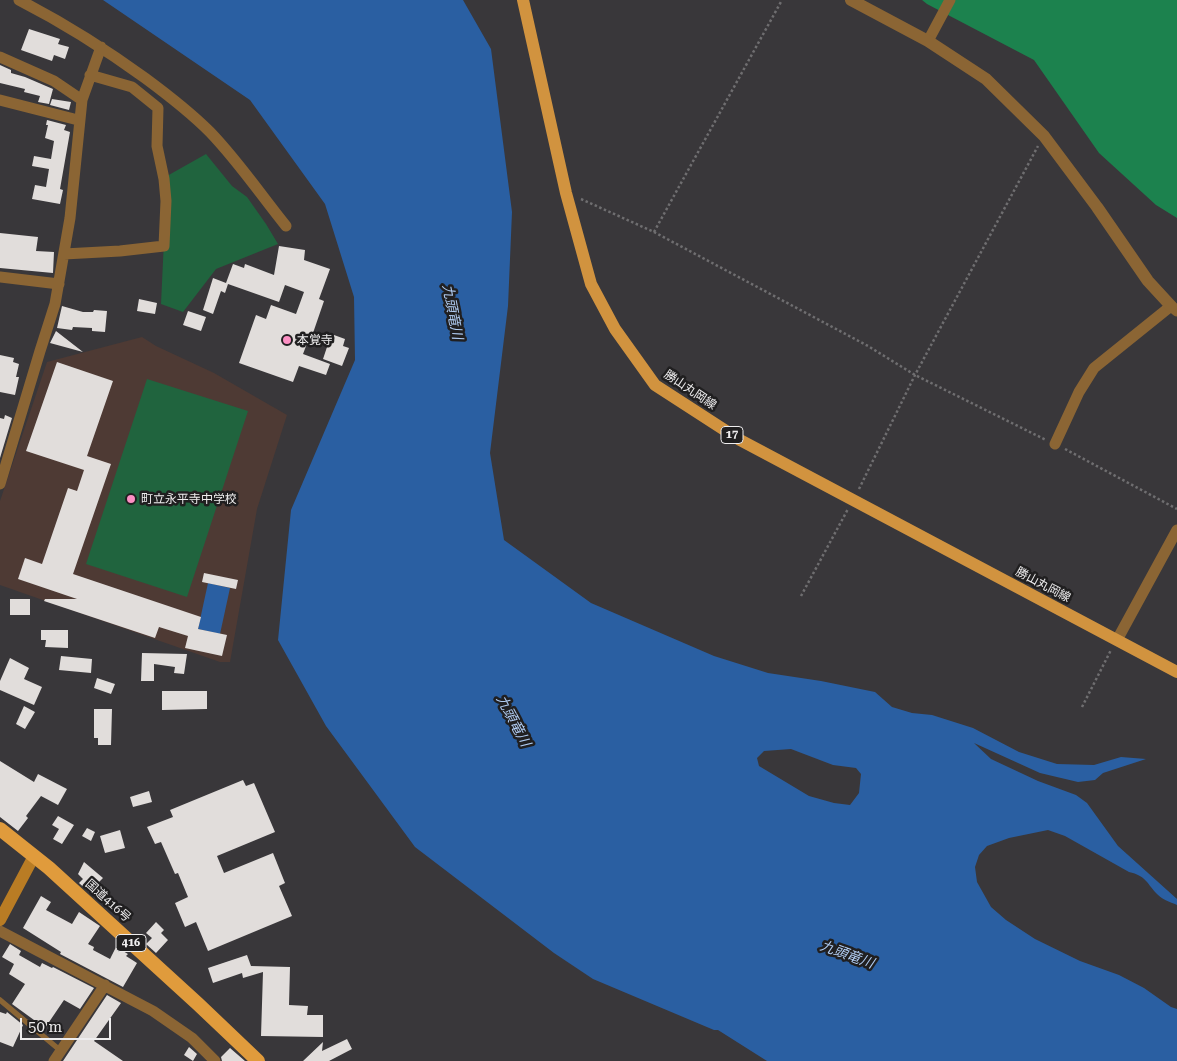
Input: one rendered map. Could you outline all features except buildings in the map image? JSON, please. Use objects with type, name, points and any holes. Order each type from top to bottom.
[{"type":"highway","name":"国道416号","points":[[0,829],[34,856],[198,1004],[258,1061]]},
{"type":"main road","name":"勝山丸岡線","points":[[523,0],[566,192],[591,284],[615,329],[655,385],[740,440],[1177,672]]},
{"type":"main road","points":[[0,920],[34,856]]},
{"type":"street","points":[[19,0],[59,20],[101,47],[175,100],[210,132],[286,226]]},
{"type":"street","points":[[851,0],[928,41],[986,79],[1044,136],[1097,207],[1148,281],[1174,308],[1094,368],[1079,392],[1055,444]]},
{"type":"street","points":[[928,41],[950,0]]},
{"type":"street","points":[[0,484],[55,304],[70,218],[78,120],[82,100],[101,47]]},
{"type":"street","points":[[0,56],[54,81],[82,100]]},
{"type":"street","points":[[64,254],[164,246],[166,201],[164,179],[156,146],[158,108],[132,87],[90,75]]},
{"type":"street","points":[[0,100],[78,120]]},
{"type":"street","points":[[0,277],[59,284]]},
{"type":"street","points":[[1117,640],[1177,530]]},
{"type":"street","points":[[0,930],[153,1011],[192,1038],[215,1061]]},
{"type":"street","points":[[58,1056],[105,985]]},
{"type":"lane","points":[[0,1000],[58,1056]]},
{"type":"path","points":[[654,232],[782,0]]},
{"type":"path","points":[[801,596],[853,500],[915,375],[1044,136]]},
{"type":"path","points":[[566,192],[654,232],[722,268],[733,276],[868,346],[915,375],[1055,444],[1177,509]]},
{"type":"path","points":[[1082,707],[1117,640]]},
{"type":"shaded area","name":"町立永平寺中学校","points":[[142,337],[156,346],[214,373],[287,415],[257,509],[230,662],[220,662],[0,585],[0,501],[47,362]]},
{"type":"green space","points":[[922,0],[1177,0],[1177,218],[1156,205],[1099,153],[1034,60]]},
{"type":"green space","points":[[206,154],[232,186],[247,197],[278,244],[216,269],[183,312],[161,304],[167,176]]},
{"type":"green space","points":[[147,379],[248,411],[187,597],[86,564]]},
{"type":"water","name":"九頭竜川","points":[[103,0],[463,0],[491,49],[512,212],[508,306],[490,453],[504,540],[591,603],[714,656],[768,673],[875,692],[892,707],[912,713],[932,715],[973,728],[1019,752],[1057,764],[1094,765],[1121,757],[1146,759],[1103,773],[1095,780],[1078,782],[1040,773],[974,743],[991,759],[1038,781],[1076,795],[1087,803],[1118,846],[1177,899],[1177,905],[1160,897],[1139,875],[1129,872],[1065,836],[1048,830],[1009,838],[987,846],[979,855],[975,867],[977,882],[991,907],[1006,920],[1035,939],[1080,961],[1119,975],[1177,1009],[1177,1061],[767,1061],[718,1030],[714,1030],[593,979],[554,953],[415,847],[326,726],[278,640],[291,510],[355,360],[354,297],[325,204],[250,100]],"holes":[[[791,749],[833,765],[856,768],[861,774],[859,793],[850,805],[809,796],[759,766],[757,758],[764,751]]]},
{"type":"water","points":[[208,583],[230,588],[220,634],[198,629]]},
{"type":"place","name":"本覚寺","points":[[287,340]]},
{"type":"place","name":"町立永平寺中学校","points":[[131,499]]}]
